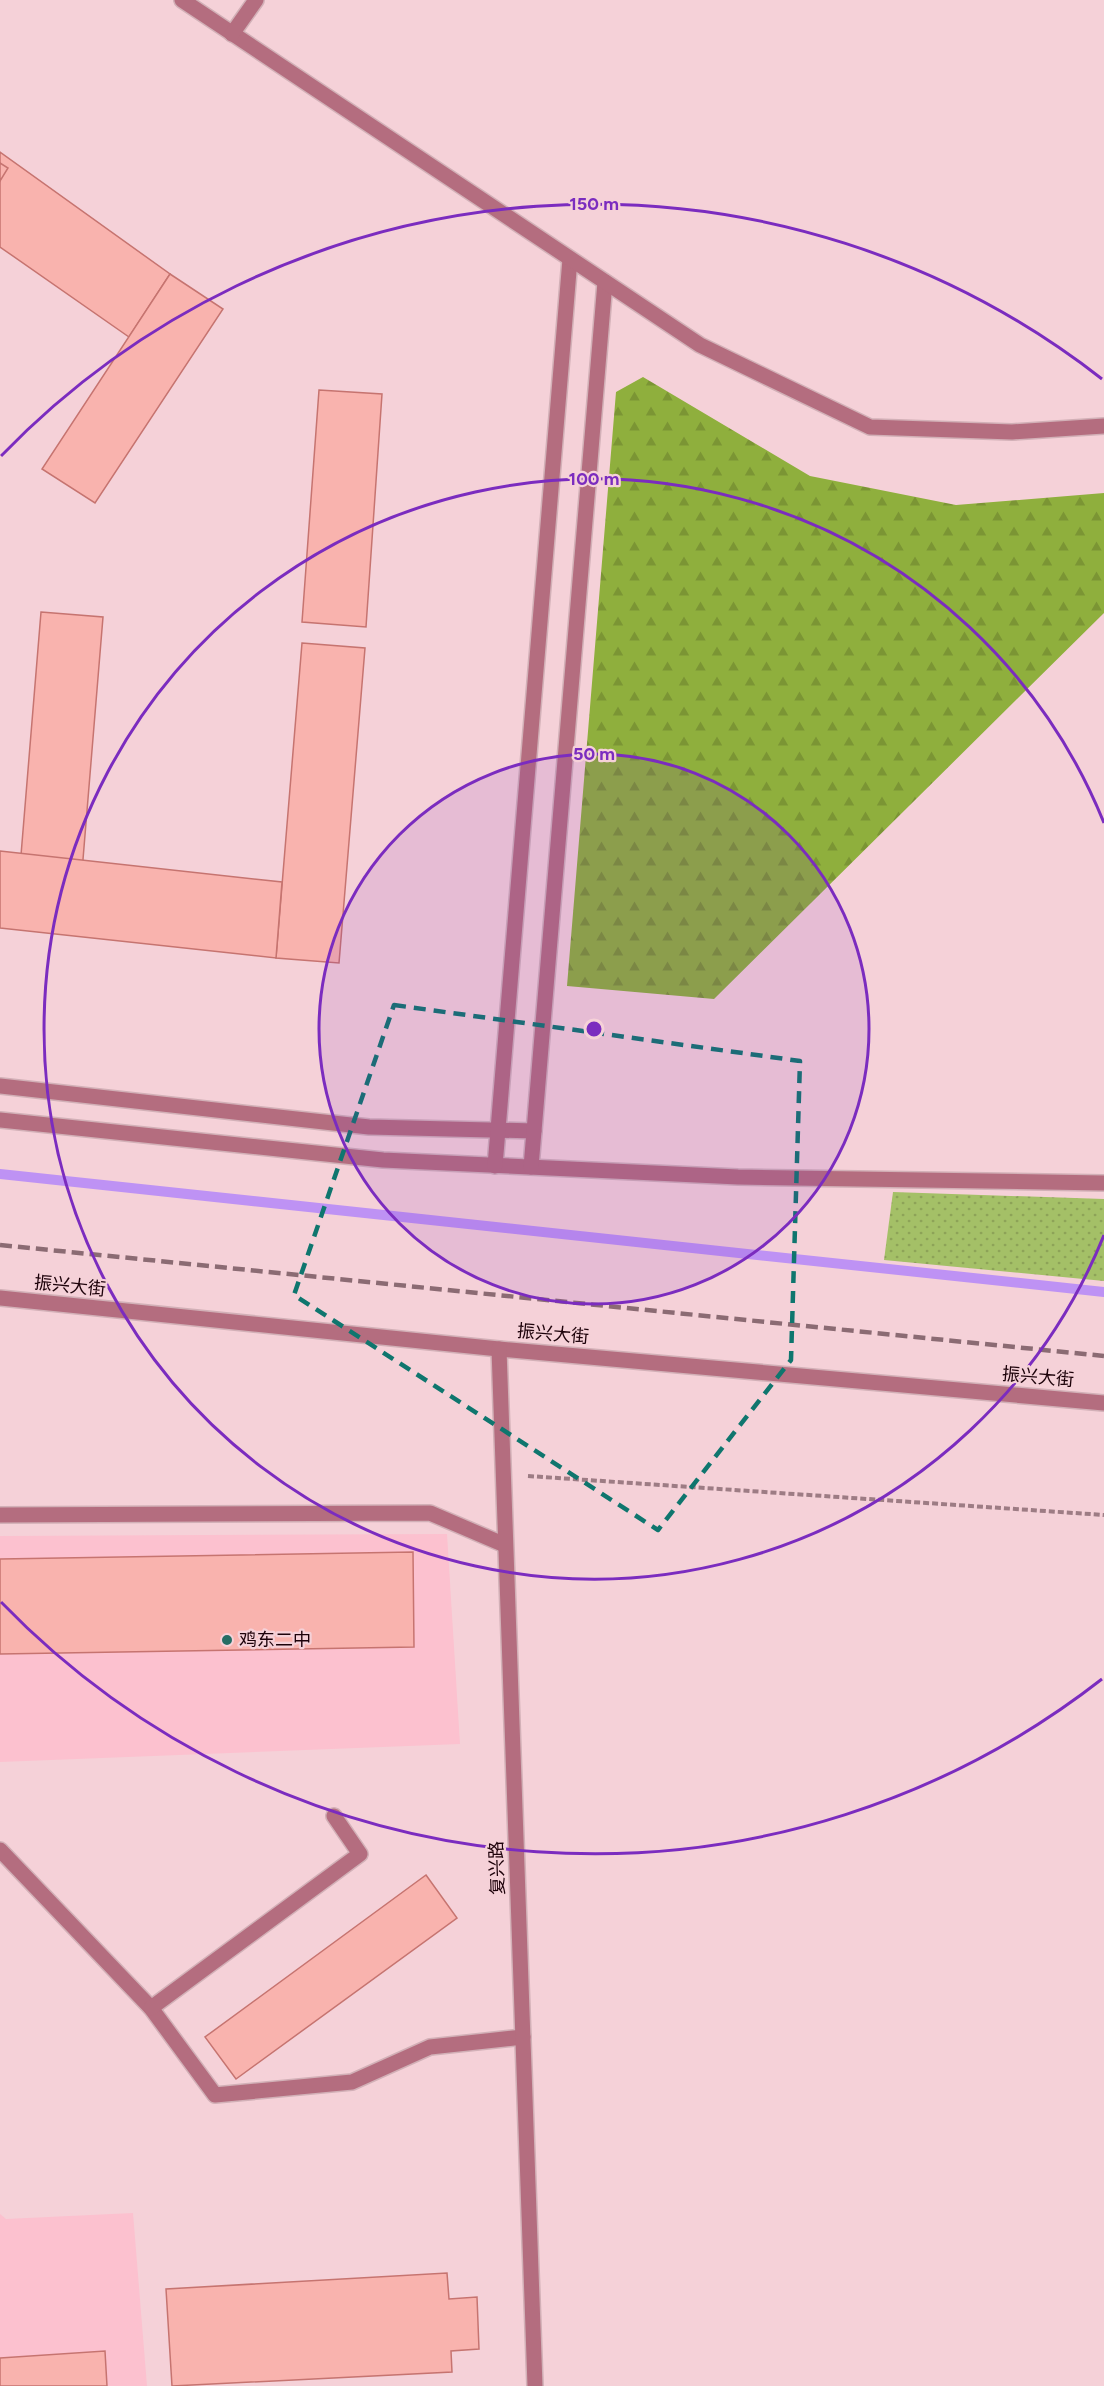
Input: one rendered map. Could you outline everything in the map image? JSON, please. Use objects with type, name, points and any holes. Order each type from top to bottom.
[{"type":"street","points":[[182,0],[700,345],[870,427],[1012,432],[1104,426]]},
{"type":"street","points":[[232,34],[256,0]]},
{"type":"street","points":[[495,1166],[570,259]]},
{"type":"street","points":[[531,1167],[605,282]]},
{"type":"street","points":[[0,1086],[369,1126],[534,1131]]},
{"type":"street","points":[[0,1120],[383,1161],[738,1178],[1104,1183]]},
{"type":"street","name":"振兴大街","points":[[0,1298],[499,1349],[1104,1402]]},
{"type":"street","name":"复兴路","points":[[499,1349],[535,2386]]},
{"type":"street","points":[[0,1515],[430,1514],[506,1545]]},
{"type":"street","points":[[152,2008],[360,1854],[334,1816]]},
{"type":"street","points":[[0,1850],[152,2008],[215,2095],[352,2082],[430,2048],[523,2037]]},
{"type":"path","points":[[504,1474],[1104,1515]]},
{"type":"highlighted area","points":[[394,1005],[800,1061],[791,1360],[658,1530],[294,1295]]},
{"type":"shaded area","name":"鸡东二中","points":[[447,1534],[460,1744],[0,1762],[0,1536]]},
{"type":"shaded area","points":[[133,2213],[147,2386],[0,2386],[0,2214],[6,2219]]},
{"type":"green space","points":[[643,377],[810,476],[956,505],[1104,493],[1104,613],[714,999],[567,986],[616,392]]},
{"type":"green space","points":[[893,1192],[1104,1199],[1104,1281],[884,1260]]},
{"type":"building","points":[[0,152],[170,274],[129,337],[0,247]]},
{"type":"building","points":[[0,163],[8,168],[0,181]]},
{"type":"building","points":[[170,274],[223,309],[95,503],[42,469]]},
{"type":"building","points":[[319,390],[382,394],[366,627],[302,622]]},
{"type":"building","points":[[41,612],[103,617],[77,932],[15,928]]},
{"type":"building","points":[[302,643],[365,648],[339,963],[276,958]]},
{"type":"building","points":[[0,851],[282,882],[276,958],[0,928]]},
{"type":"building","points":[[413,1552],[414,1647],[0,1654],[0,1559]]},
{"type":"building","points":[[426,1875],[457,1918],[236,2079],[205,2037]]},
{"type":"building","points":[[447,2273],[449,2299],[477,2297],[479,2349],[451,2351],[452,2372],[172,2386],[166,2289]]},
{"type":"building","points":[[105,2351],[107,2386],[0,2386],[0,2358]]},
{"type":"waterway","points":[[0,1174],[1104,1292]]},
{"type":"railway","points":[[0,1245],[1104,1356]]},
{"type":"place","name":"鸡东二中","points":[[227,1640]]}]
